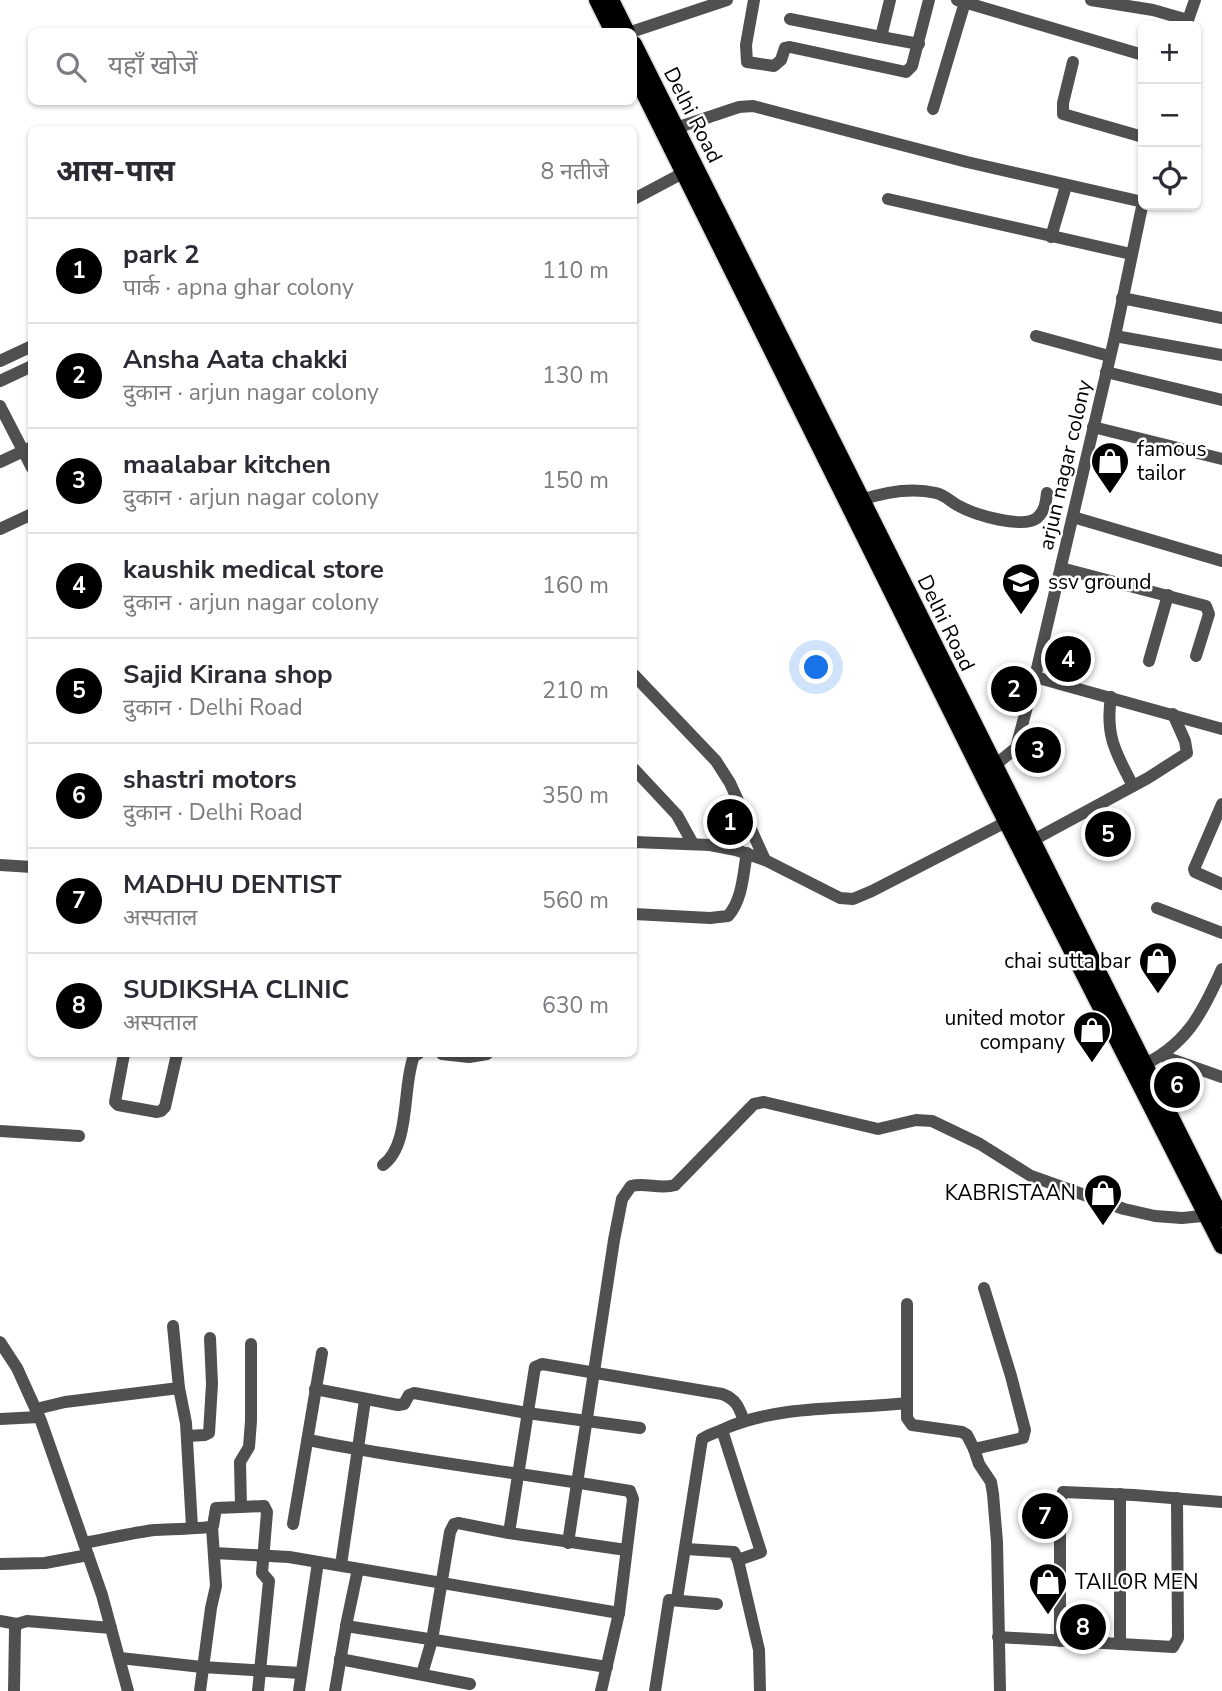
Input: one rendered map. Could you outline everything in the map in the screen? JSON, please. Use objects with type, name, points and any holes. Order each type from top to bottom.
[{"type":"main road","points":[[597,0],[611,28]]},
{"type":"main road","points":[[611,0],[627,28]]},
{"type":"main road","name":"Delhi Road","points":[[637,50],[994,766],[1026,844],[1216,1216],[1220,1238]]},
{"type":"main road","name":"Delhi Road","points":[[637,79],[1006,822],[1026,844]]},
{"type":"street","points":[[637,29],[727,0]]},
{"type":"street","points":[[754,0],[746,45],[746,60],[752,63],[777,65],[787,47],[906,72],[912,66],[929,0]]},
{"type":"street","points":[[881,37],[890,0]]},
{"type":"street","points":[[1091,0],[1153,10],[1182,21]]},
{"type":"street","points":[[1188,21],[1195,0]]},
{"type":"street","points":[[933,109],[961,1],[1138,54]]},
{"type":"street","points":[[790,19],[919,44]]},
{"type":"street","points":[[1073,62],[1063,114],[1138,136]]},
{"type":"street","points":[[676,128],[739,107],[753,106],[1066,186],[1138,201]]},
{"type":"street","points":[[637,197],[683,173]]},
{"type":"street","points":[[1051,237],[1066,186]]},
{"type":"street","points":[[888,199],[1131,254]]},
{"type":"street","name":"arjun nagar colony","points":[[994,766],[1016,748],[1035,677],[1115,336],[1141,210]]},
{"type":"street","points":[[1122,298],[1222,318]]},
{"type":"street","points":[[1036,336],[1109,356]]},
{"type":"street","points":[[1115,336],[1222,355]]},
{"type":"street","points":[[0,361],[28,348]]},
{"type":"street","points":[[0,381],[28,368]]},
{"type":"street","points":[[1106,373],[1222,400]]},
{"type":"street","points":[[0,406],[27,449],[0,462]]},
{"type":"street","points":[[1093,427],[1222,459]]},
{"type":"street","points":[[861,500],[896,491],[919,491],[938,494],[978,514],[1024,523],[1035,520],[1041,513],[1045,507],[1047,493]]},
{"type":"street","points":[[0,529],[28,516]]},
{"type":"street","points":[[1073,517],[1222,561]]},
{"type":"street","points":[[1061,568],[1206,606],[1210,610],[1196,656]]},
{"type":"street","points":[[1149,661],[1168,595]]},
{"type":"street","points":[[1035,677],[1222,729]]},
{"type":"street","points":[[637,678],[716,761],[730,783],[765,860]]},
{"type":"street","points":[[1111,697],[1108,719],[1110,734],[1133,786]]},
{"type":"street","points":[[1026,844],[1133,786],[1187,753],[1185,741],[1173,714]]},
{"type":"street","points":[[637,772],[677,815],[693,844]]},
{"type":"street","points":[[1221,809],[1194,869],[1195,872],[1222,884]]},
{"type":"street","points":[[637,842],[693,844],[747,853],[832,896],[853,898],[872,891],[1006,822]]},
{"type":"street","points":[[637,914],[710,918],[728,916],[739,898],[747,853]]},
{"type":"street","points":[[0,865],[28,867]]},
{"type":"street","points":[[1157,908],[1222,933]]},
{"type":"street","points":[[1140,1067],[1162,1056],[1193,1027],[1208,1002],[1222,969]]},
{"type":"street","points":[[1162,1056],[1222,1077]]},
{"type":"street","points":[[123,1057],[115,1102],[118,1105],[157,1112],[165,1107],[176,1057]]},
{"type":"street","points":[[383,1165],[394,1154],[414,1057]]},
{"type":"street","points":[[568,1543],[622,1199],[626,1190],[637,1184],[661,1188],[675,1185],[746,1111],[759,1102],[878,1129],[915,1120],[932,1121],[980,1144],[1031,1176],[1124,1209],[1181,1218],[1216,1216]]},
{"type":"street","points":[[0,1131],[79,1136]]},
{"type":"street","points":[[974,1448],[1021,1440],[1025,1434],[984,1287]]},
{"type":"street","points":[[907,1304],[907,1418],[912,1425],[968,1435],[979,1464],[991,1482],[997,1542],[1000,1691]]},
{"type":"street","points":[[173,1326],[187,1436],[192,1527]]},
{"type":"street","points":[[187,1436],[209,1433],[212,1384],[210,1338]]},
{"type":"street","points":[[0,1342],[16,1368],[37,1413],[86,1549],[128,1691]]},
{"type":"street","points":[[241,1507],[240,1462],[250,1443],[252,1414],[251,1344]]},
{"type":"street","points":[[293,1524],[322,1353]]},
{"type":"street","points":[[509,1534],[537,1365],[722,1394],[732,1397],[737,1403],[744,1421]]},
{"type":"street","points":[[0,1419],[37,1413],[65,1402],[179,1388]]},
{"type":"street","points":[[314,1389],[402,1405],[409,1395],[414,1393],[527,1413],[640,1428]]},
{"type":"street","points":[[341,1565],[365,1399]]},
{"type":"street","points":[[677,1599],[701,1441],[706,1436],[769,1414],[907,1403]]},
{"type":"street","points":[[722,1430],[761,1550],[759,1554],[738,1560]]},
{"type":"street","points":[[308,1440],[357,1450],[518,1472],[629,1491],[632,1494],[619,1613],[601,1691]]},
{"type":"street","points":[[1060,1641],[1061,1495],[1069,1491],[1222,1502]]},
{"type":"street","points":[[1120,1494],[1120,1644]]},
{"type":"street","points":[[998,1637],[1173,1647],[1177,1643],[1177,1498]]},
{"type":"street","points":[[200,1691],[216,1586],[212,1527],[215,1509],[264,1506],[265,1554],[262,1573],[268,1579],[269,1586],[258,1691]]},
{"type":"street","points":[[422,1674],[432,1640],[450,1532],[454,1524],[626,1550]]},
{"type":"street","points":[[0,1564],[45,1563],[151,1531],[212,1527]]},
{"type":"street","points":[[686,1549],[734,1552],[759,1650],[760,1691]]},
{"type":"street","points":[[214,1553],[265,1554],[341,1565],[619,1613]]},
{"type":"street","points":[[299,1691],[318,1562]]},
{"type":"street","points":[[335,1691],[358,1569]]},
{"type":"street","points":[[655,1691],[669,1600],[717,1604]]},
{"type":"street","points":[[0,1621],[111,1628]]},
{"type":"street","points":[[14,1691],[17,1624]]},
{"type":"street","points":[[346,1626],[607,1667]]},
{"type":"street","points":[[120,1658],[202,1667],[301,1673]]},
{"type":"street","points":[[340,1659],[470,1684]]},
{"type":"place","name":"famous tailor","points":[[1110,495]]},
{"type":"place","name":"ssv ground","points":[[1021,616]]},
{"type":"place","name":"kaushik medical store","points":[[1068,659]]},
{"type":"place","name":"Ansha Aata chakki","points":[[1014,689]]},
{"type":"place","name":"maalabar kitchen","points":[[1038,750]]},
{"type":"place","name":"park 2","points":[[730,822]]},
{"type":"place","name":"Sajid Kirana shop","points":[[1108,834]]},
{"type":"place","name":"chai sutta bar","points":[[1158,995]]},
{"type":"place","name":"united motor company","points":[[1092,1064]]},
{"type":"place","name":"shastri motors","points":[[1177,1085]]},
{"type":"place","name":"KABRISTAAN","points":[[1103,1227]]},
{"type":"place","name":"MADHU DENTIST","points":[[1045,1516]]},
{"type":"place","name":"TAILOR MEN","points":[[1048,1616]]},
{"type":"place","name":"SUDIKSHA CLINIC","points":[[1083,1627]]}]
